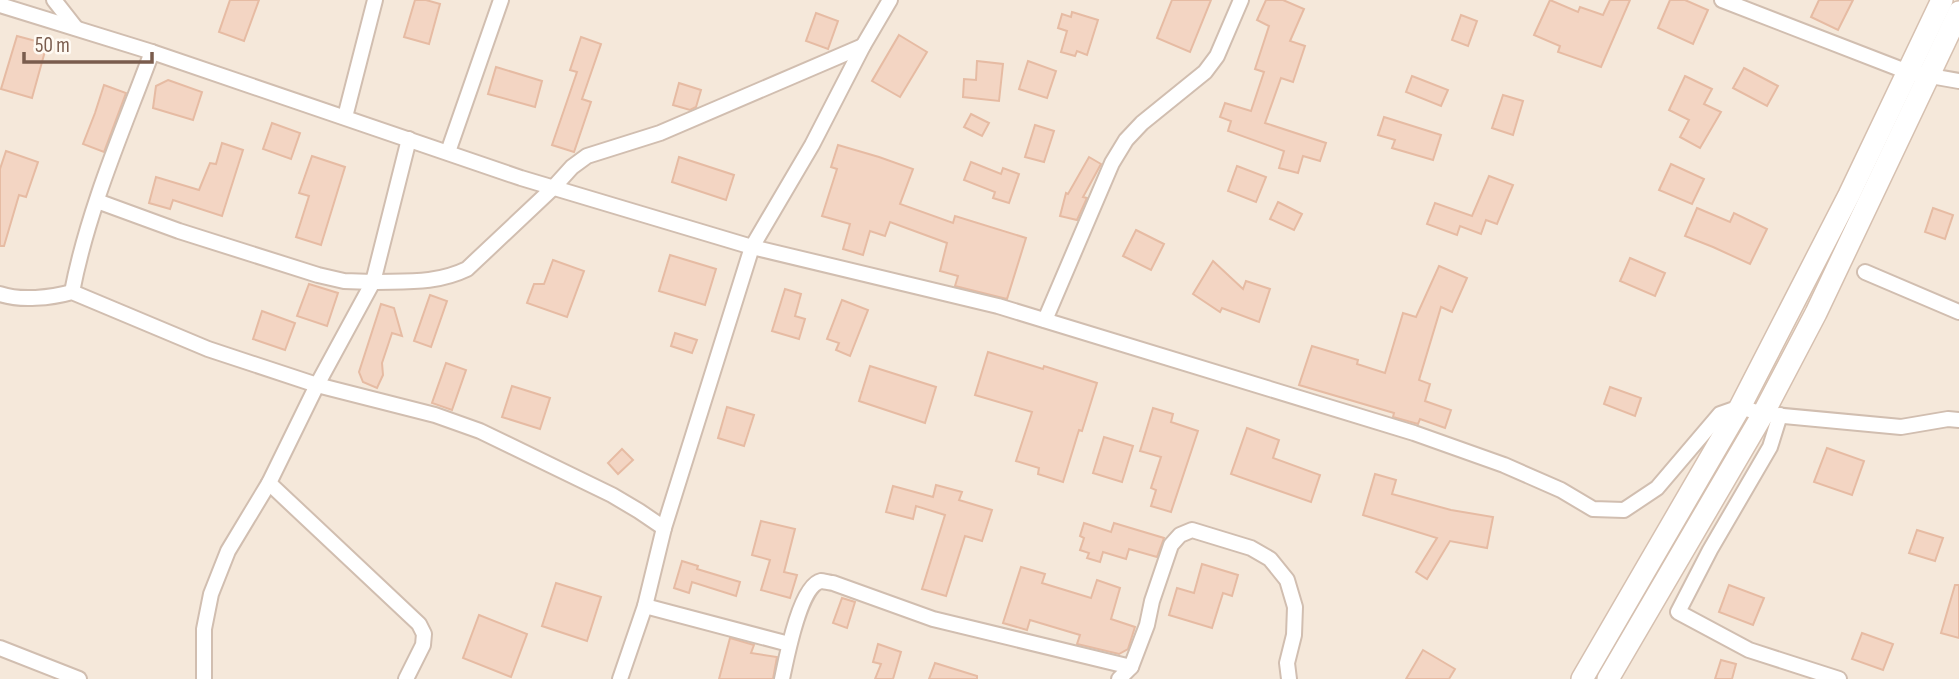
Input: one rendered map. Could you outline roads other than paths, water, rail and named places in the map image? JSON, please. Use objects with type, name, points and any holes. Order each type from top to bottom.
[{"type":"main road","points":[[1608,679],[1656,597],[1772,414],[1919,74],[1942,0]]},
{"type":"main road","points":[[1582,679],[1740,407],[1849,195],[1919,74],[1959,12]]},
{"type":"street","points":[[54,0],[76,28]]},
{"type":"street","points":[[345,117],[375,0]]},
{"type":"street","points":[[448,152],[501,0]]},
{"type":"street","points":[[620,679],[645,606],[664,528],[752,247],[812,145],[890,0]]},
{"type":"street","points":[[1045,320],[1112,163],[1142,122],[1205,72],[1217,56],[1241,0]]},
{"type":"street","points":[[1722,0],[1919,74],[1958,79]]},
{"type":"street","points":[[0,5],[152,52],[553,188],[752,247],[998,306],[1414,433],[1504,465],[1560,490],[1592,509],[1624,510],[1657,488],[1720,414],[1740,407],[1772,414],[1900,427],[1948,419],[1959,420]]},
{"type":"street","points":[[97,201],[179,231],[344,281],[436,280],[451,277],[467,270],[572,167],[587,156],[660,133],[863,46]]},
{"type":"street","points":[[72,292],[86,233],[152,52]]},
{"type":"street","points":[[204,679],[204,629],[211,594],[228,551],[269,483],[317,385],[373,282],[409,139]]},
{"type":"street","points":[[1865,272],[1959,312]]},
{"type":"street","points":[[0,293],[14,299],[53,297],[72,292],[208,349],[317,385],[435,415],[480,431],[612,495],[664,528]]},
{"type":"street","points":[[1678,612],[1770,446],[1772,414]]},
{"type":"street","points":[[269,483],[419,624],[424,634],[424,645],[406,679]]},
{"type":"street","points":[[1119,679],[1131,667],[1147,625],[1171,545],[1180,535],[1192,530],[1251,548],[1270,559],[1287,580],[1295,607],[1294,635],[1287,663],[1290,679]]},
{"type":"street","points":[[782,679],[789,644],[807,593],[822,581],[933,619],[1131,667]]},
{"type":"street","points":[[1656,597],[1678,612],[1749,650],[1839,679]]},
{"type":"street","points":[[645,606],[789,644]]},
{"type":"street","points":[[0,648],[79,679]]}]
